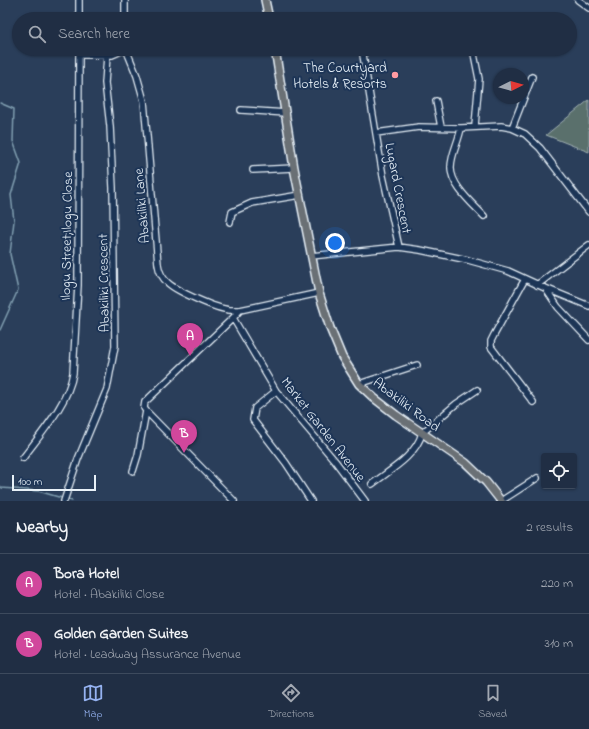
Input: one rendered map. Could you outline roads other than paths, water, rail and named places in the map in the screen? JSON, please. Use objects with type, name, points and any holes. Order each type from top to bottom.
[{"type":"main road","points":[[265,0],[268,12]]},
{"type":"main road","name":"Abakiliki Road","points":[[276,56],[294,168],[311,256],[319,293],[336,346],[359,384],[386,408],[475,471],[501,501]]},
{"type":"street","points":[[79,0],[79,12]]},
{"type":"street","points":[[125,0],[125,12]]},
{"type":"street","points":[[578,0],[589,8]]},
{"type":"street","name":"Ilogu Street;Ilogu Close","points":[[23,458],[52,418],[69,388],[73,374],[78,285],[79,56]]},
{"type":"street","name":"Abakiliki Crescent","points":[[64,499],[78,459],[107,389],[115,346],[113,188],[110,126],[105,83],[107,56]]},
{"type":"street","name":"Abakiliki Lane","points":[[129,56],[137,76],[146,113],[150,183],[159,271],[167,282],[174,287],[210,304],[230,310],[240,310]]},
{"type":"street","name":"Lugard Crescent","points":[[363,56],[388,203],[399,247]]},
{"type":"street","points":[[475,56],[480,79],[475,126]]},
{"type":"street","points":[[512,128],[532,77]]},
{"type":"street","points":[[436,101],[441,127]]},
{"type":"street","points":[[241,110],[286,113]]},
{"type":"street","name":"Lugard Crescent","points":[[376,134],[419,127],[460,128],[475,126],[501,126],[512,128],[525,134],[540,148],[589,212]]},
{"type":"street","points":[[460,128],[451,170],[454,180],[464,195],[484,216]]},
{"type":"street","points":[[253,170],[294,168]]},
{"type":"street","points":[[230,222],[232,212],[252,203],[300,195]]},
{"type":"street","points":[[538,285],[589,245]]},
{"type":"street","points":[[311,256],[399,247],[468,260],[508,272],[589,306]]},
{"type":"street","points":[[525,279],[494,335],[491,347],[533,402]]},
{"type":"street","points":[[545,288],[558,307],[589,340]]},
{"type":"street","points":[[133,471],[138,455],[145,402],[159,387],[234,318],[240,310],[319,293]]},
{"type":"street","name":"Market Garden Avenue","points":[[234,318],[276,391],[335,461],[365,501]]},
{"type":"street","points":[[359,384],[417,365]]},
{"type":"street","points":[[372,484],[404,459],[417,445],[422,433],[456,404],[478,390]]},
{"type":"street","points":[[276,391],[255,408],[253,420],[286,463],[311,501]]},
{"type":"street","points":[[145,408],[234,501]]},
{"type":"street","points":[[501,501],[537,478]]},
{"type":"waterway","points":[[0,103],[14,109],[13,141],[21,163],[11,195],[14,221],[10,254],[18,290],[0,330]]},
{"type":"waterway","points":[[0,486],[2,488],[38,491],[62,498]]},
{"type":"waterway","points":[[66,499],[72,501]]},
{"type":"place","name":"The Courtyard Hotels & Resorts","points":[[395,75]]},
{"type":"place","name":"Bora Hotel","points":[[190,356]]},
{"type":"place","name":"Golden Garden Suites","points":[[184,453]]}]
